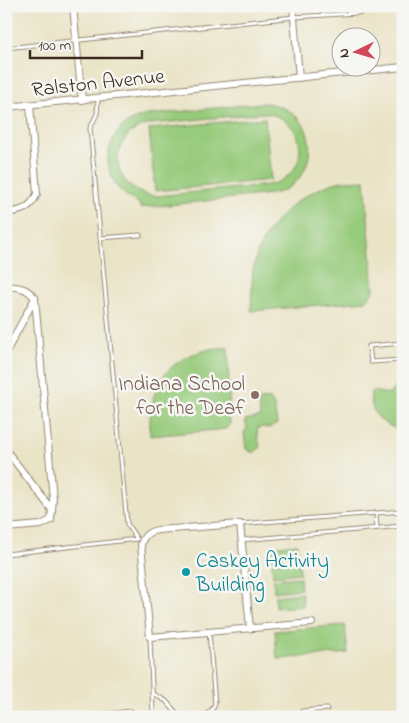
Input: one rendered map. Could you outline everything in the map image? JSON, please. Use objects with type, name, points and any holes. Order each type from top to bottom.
[{"type":"street","points":[[73,6],[82,100]]},
{"type":"street","points":[[292,6],[299,78]]},
{"type":"street","name":"Ralston Avenue","points":[[6,107],[403,67]]},
{"type":"street","points":[[6,213],[24,210],[33,202],[37,194],[30,105]]},
{"type":"street","points":[[6,287],[18,286],[29,291],[35,298],[53,500],[51,520],[41,525],[6,528]]},
{"type":"street","points":[[6,352],[35,298]]},
{"type":"street","points":[[6,450],[52,510]]},
{"type":"street","points":[[250,628],[240,524],[158,530],[151,531],[140,538],[150,637],[312,623]]},
{"type":"lane","points":[[6,48],[294,17],[357,14],[375,9],[403,8]]},
{"type":"lane","points":[[98,98],[97,114],[90,128],[127,524],[140,538]]},
{"type":"lane","points":[[100,238],[140,235]]},
{"type":"lane","points":[[403,343],[368,346],[371,362],[403,360]]},
{"type":"lane","points":[[240,524],[403,510]]},
{"type":"lane","points":[[376,513],[377,528]]},
{"type":"lane","points":[[242,540],[403,526]]},
{"type":"lane","points":[[6,554],[140,538]]},
{"type":"lane","points":[[152,692],[166,701],[180,717],[207,715],[213,710],[215,704],[209,632]]},
{"type":"lane","points":[[150,637],[152,692],[152,713],[150,717]]},
{"type":"lane","points":[[299,717],[302,711],[327,709]]},
{"type":"lane","points":[[85,717],[132,712]]},
{"type":"green space","points":[[263,103],[277,106],[286,109],[298,118],[304,127],[310,146],[309,157],[306,166],[295,183],[277,193],[140,208],[139,203],[124,194],[115,182],[109,169],[108,155],[112,142],[120,130],[132,121],[148,115]],"holes":[[[264,113],[279,117],[290,125],[297,136],[300,148],[298,160],[293,171],[283,180],[268,185],[156,196],[140,192],[129,185],[121,174],[118,162],[120,150],[125,139],[136,130],[151,124]]]},
{"type":"green space","points":[[265,118],[271,180],[155,191],[149,129]]},
{"type":"green space","points":[[365,180],[374,291],[366,301],[251,311],[255,261],[266,235],[275,223],[296,203],[321,188],[338,182]]},
{"type":"green space","points":[[216,348],[228,348],[230,424],[226,429],[150,436],[152,402],[163,377],[172,367],[184,359],[198,352]]},
{"type":"green space","points":[[403,383],[403,430],[389,426],[378,417],[372,406],[371,391],[390,394],[396,385]]},
{"type":"green space","points":[[270,399],[274,406],[277,424],[269,428],[259,427],[257,431],[260,448],[253,453],[246,449],[244,433],[247,428],[245,420],[260,417],[260,400]]},
{"type":"green space","points":[[297,544],[298,557],[272,559],[270,547]]},
{"type":"green space","points":[[299,561],[300,573],[273,576],[272,563]]},
{"type":"green space","points":[[300,577],[301,589],[274,592],[273,579]]},
{"type":"green space","points":[[302,593],[303,606],[276,608],[275,596]]},
{"type":"green space","points":[[345,625],[348,653],[277,659],[275,631]]},
{"type":"place","name":"Indiana School for the Deaf","points":[[255,395]]},
{"type":"place","name":"Caskey Activity Building","points":[[186,572]]}]
